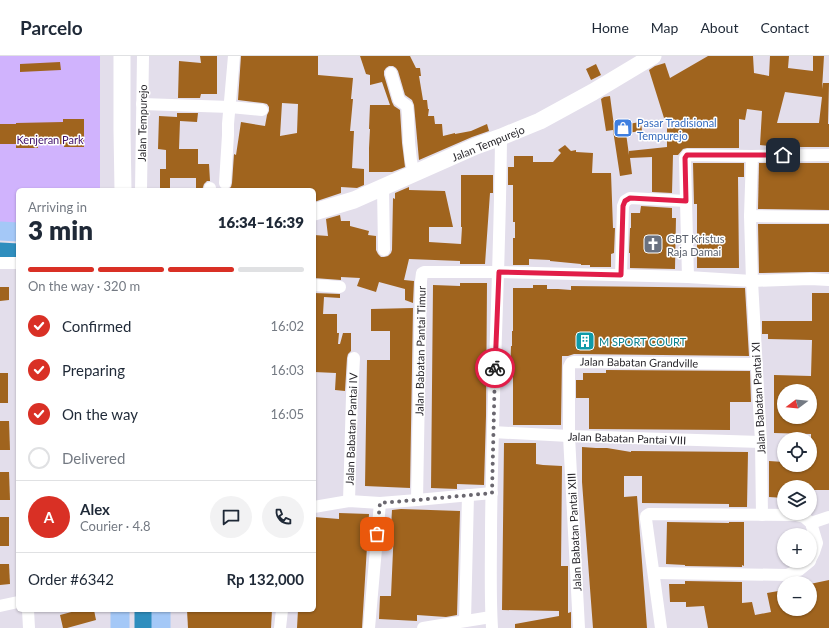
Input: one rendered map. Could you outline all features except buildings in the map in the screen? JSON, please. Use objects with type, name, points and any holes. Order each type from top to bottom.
[{"type":"main road","points":[[111,56],[112,188]]},
{"type":"main road","points":[[122,56],[123,188]]},
{"type":"main road","name":"Jalan Tempurejo","points":[[316,211],[354,200],[476,146],[540,121],[593,92],[653,56]]},
{"type":"main road","points":[[0,231],[16,232]]},
{"type":"main road","points":[[0,242],[16,243]]},
{"type":"main road","points":[[120,612],[120,628]]},
{"type":"main road","points":[[160,612],[161,628]]},
{"type":"street","name":"Jalan Tempurejo","points":[[141,188],[143,56]]},
{"type":"street","points":[[224,183],[234,56]]},
{"type":"street","points":[[392,72],[400,100],[407,106],[409,142],[414,173]]},
{"type":"street","points":[[142,104],[230,107],[262,110]]},
{"type":"street","points":[[423,628],[465,621],[491,623],[492,432],[499,272],[501,137]]},
{"type":"street","points":[[688,277],[685,158],[687,155],[829,155]]},
{"type":"street","name":"Jalan Babatan Pantai XI","points":[[752,156],[750,216],[761,442],[762,515]]},
{"type":"street","points":[[383,187],[384,250]]},
{"type":"street","points":[[621,275],[623,206],[625,201],[630,198],[686,201]]},
{"type":"street","points":[[750,216],[829,217]]},
{"type":"street","points":[[0,262],[16,263]]},
{"type":"street","name":"Jalan Babatan Pantai Timur","points":[[417,500],[421,274],[424,272],[621,275],[752,281],[829,280]]},
{"type":"street","points":[[316,285],[340,287]]},
{"type":"street","name":"Jalan Babatan Pantai IV","points":[[350,501],[354,358]]},
{"type":"street","name":"Jalan Babatan Grandville","points":[[569,436],[569,367],[571,363],[757,364]]},
{"type":"street","name":"Jalan Babatan Pantai VIII","points":[[492,432],[761,442]]},
{"type":"street","name":"Jalan Babatan Pantai XIII","points":[[569,436],[579,628]]},
{"type":"street","points":[[316,507],[350,501],[380,503],[492,493]]},
{"type":"street","points":[[465,621],[468,496]]},
{"type":"street","points":[[369,628],[380,503]]},
{"type":"street","points":[[662,628],[646,519],[647,515],[796,515],[804,517],[811,523],[812,528]]},
{"type":"street","points":[[811,523],[829,517]]},
{"type":"street","points":[[654,573],[787,575],[802,568]]},
{"type":"street","points":[[0,606],[16,602]]},
{"type":"street","points":[[28,612],[29,628]]},
{"type":"street","points":[[280,628],[282,612]]},
{"type":"green space","name":"Kenjeran Park","points":[[0,56],[100,56],[100,188],[16,188],[16,234],[0,234]]},
{"type":"waterway","points":[[0,252],[16,253]]},
{"type":"waterway","points":[[144,612],[144,628]]},
{"type":"way so far","points":[[377,534],[380,503],[492,493],[492,432],[495,368]]},
{"type":"place","name":"Pasar Tradisional Tempurejo","points":[[623,128]]},
{"type":"place","name":"GBT Kristus Raja Damai","points":[[653,244]]},
{"type":"place","name":"M SPORT COURT","points":[[585,341]]},
{"type":"route","points":[[495,368],[499,272],[621,275],[623,206],[625,201],[630,198],[686,201],[685,158],[687,155],[783,155]]}]
